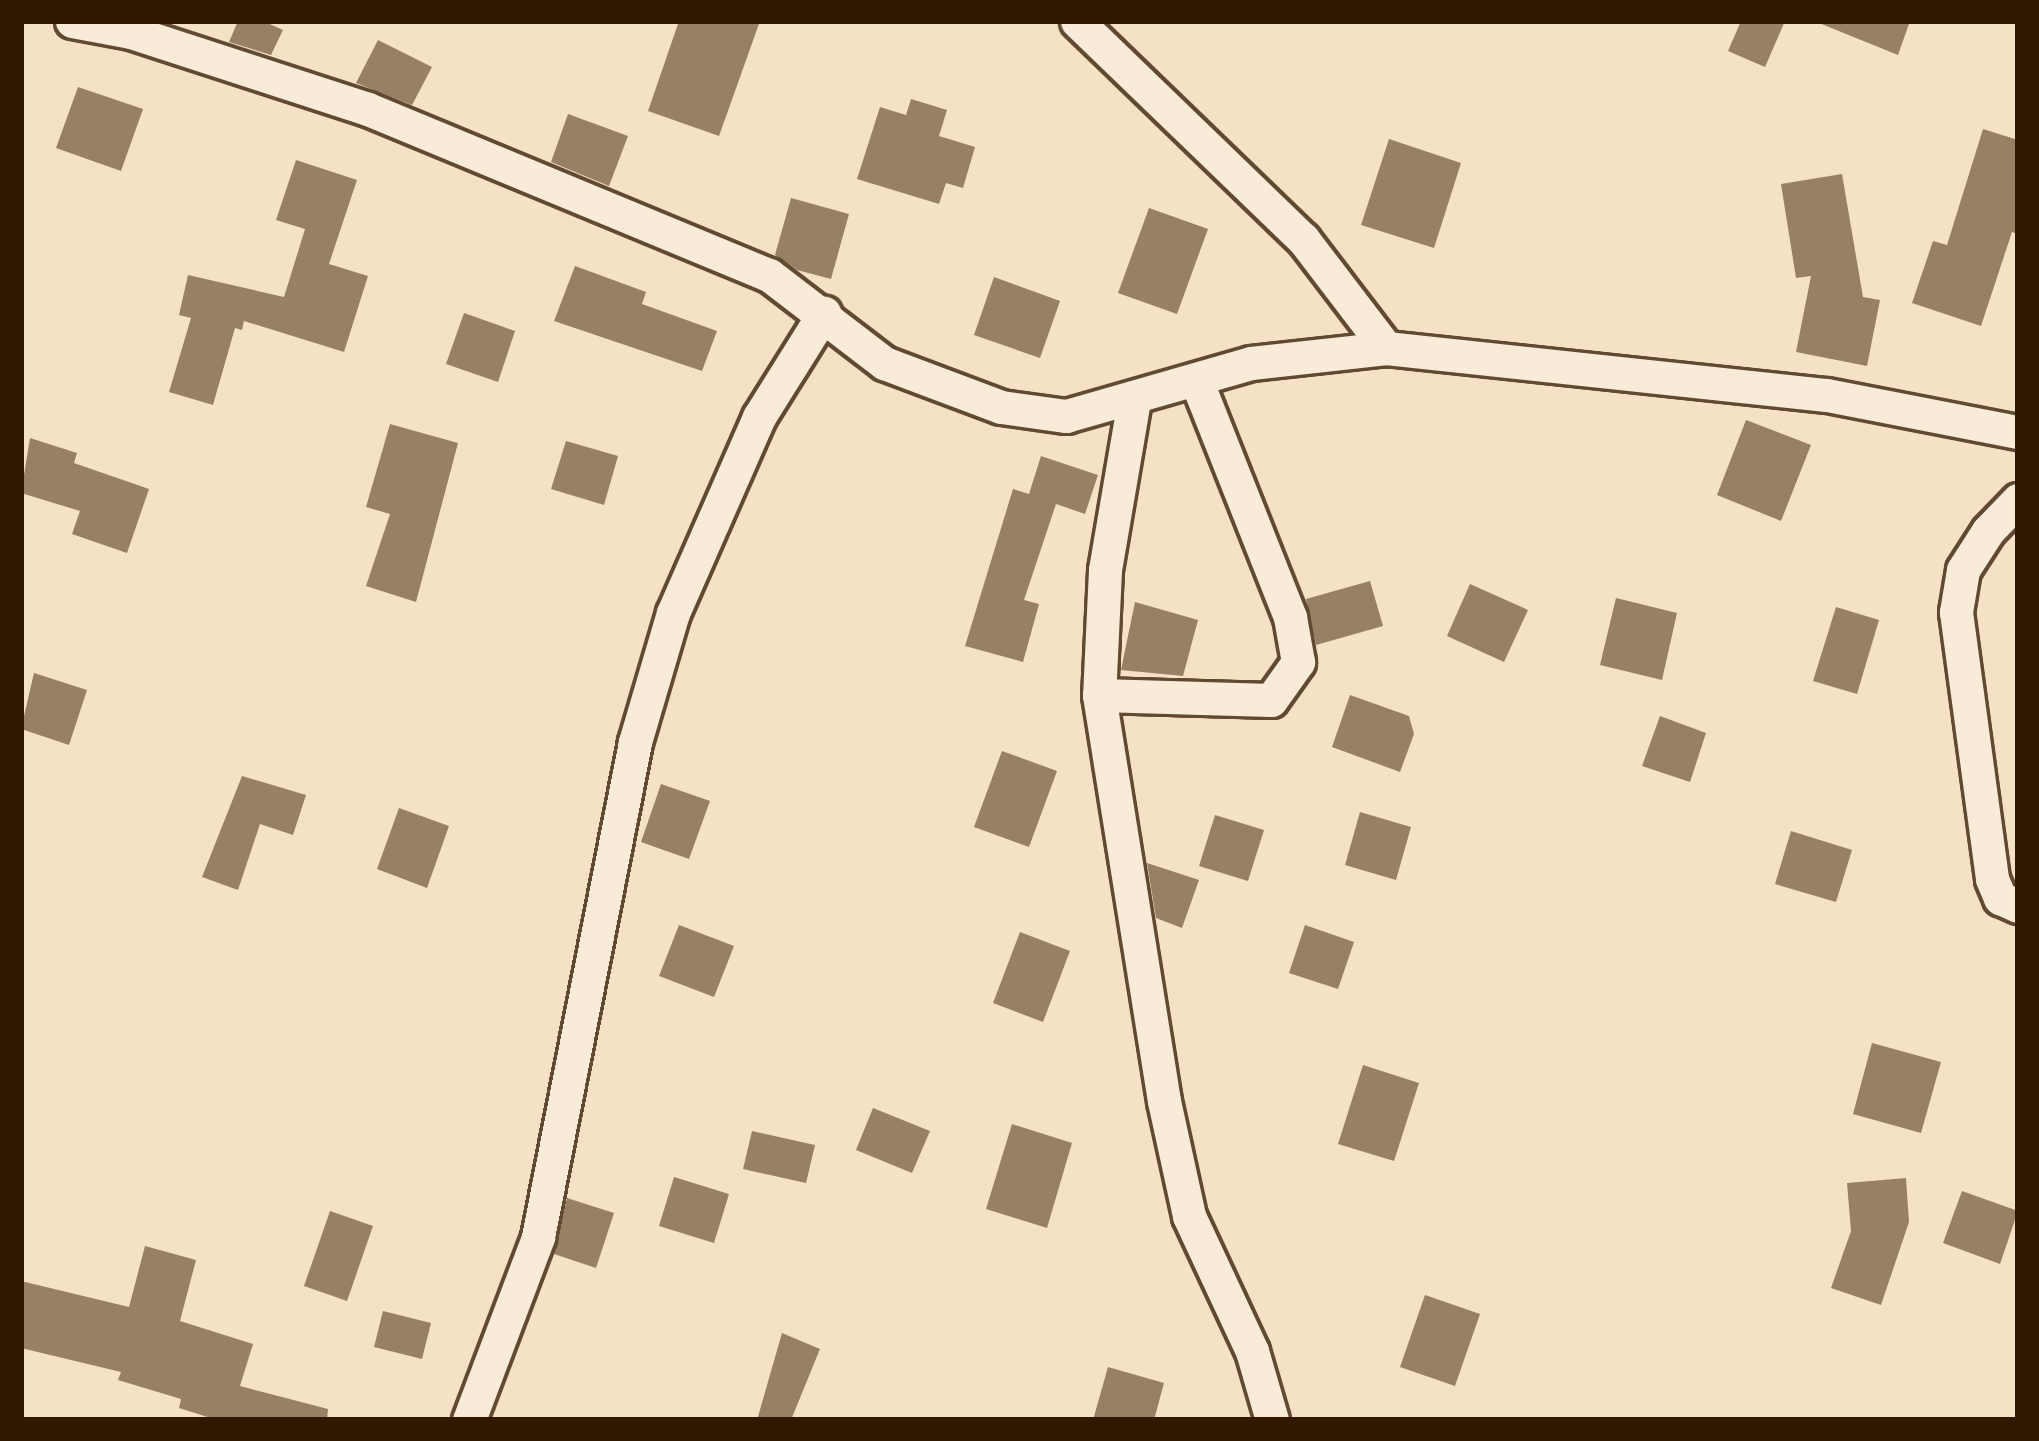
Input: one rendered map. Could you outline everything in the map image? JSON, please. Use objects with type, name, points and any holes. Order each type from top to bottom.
[{"type":"street","points":[[73,21],[130,32],[368,109],[769,274],[884,363],[1001,406],[1066,416],[1251,363],[1386,348],[1827,395],[2018,432]]},
{"type":"street","points":[[1077,21],[1303,239],[1386,348]]},
{"type":"street","points":[[469,1420],[538,1238],[634,742],[674,613],[759,417],[824,314]]},
{"type":"street","points":[[1099,695],[1270,700],[1298,662],[1290,617],[1196,380]]},
{"type":"street","points":[[1133,400],[1105,570],[1099,695],[1164,1101],[1189,1216],[1252,1351],[1272,1420]]},
{"type":"street","points":[[2018,500],[1988,531],[1964,570],[1956,612],[1992,879],[2000,898],[2018,907]]},
{"type":"building","points":[[238,21],[263,21],[283,30],[271,55],[229,42]]},
{"type":"building","points":[[679,21],[760,21],[719,136],[648,111]]},
{"type":"building","points":[[1741,21],[1785,21],[1765,67],[1728,51]]},
{"type":"building","points":[[1814,21],[1910,21],[1898,55]]},
{"type":"building","points":[[378,40],[432,67],[412,105],[356,83]]},
{"type":"building","points":[[78,87],[143,109],[121,171],[56,148]]},
{"type":"building","points":[[911,99],[947,110],[939,136],[975,147],[963,188],[946,183],[939,204],[857,179],[880,107],[906,115]]},
{"type":"building","points":[[568,114],[628,136],[609,186],[551,162]]},
{"type":"building","points":[[1983,129],[2018,140],[2018,234],[2012,232],[1981,326],[1912,303],[1933,241],[1947,245]]},
{"type":"building","points":[[1389,139],[1461,163],[1434,248],[1361,225]]},
{"type":"building","points":[[296,160],[357,180],[329,264],[368,276],[344,352],[244,321],[242,330],[235,328],[213,405],[169,392],[191,318],[179,315],[188,275],[284,297],[305,229],[276,220]]},
{"type":"building","points":[[1842,174],[1863,297],[1880,300],[1867,366],[1796,352],[1811,276],[1796,278],[1781,184]]},
{"type":"building","points":[[791,198],[849,214],[831,279],[797,270],[775,255]]},
{"type":"building","points":[[1149,208],[1208,229],[1177,314],[1118,293]]},
{"type":"building","points":[[575,266],[646,292],[642,304],[717,331],[702,371],[554,321]]},
{"type":"building","points":[[994,277],[1060,301],[1040,358],[974,335]]},
{"type":"building","points":[[464,313],[515,331],[498,382],[446,364]]},
{"type":"building","points":[[1746,420],[1811,445],[1781,521],[1717,495]]},
{"type":"building","points":[[390,424],[458,443],[416,602],[366,586],[390,514],[366,507]]},
{"type":"building","points":[[30,438],[77,453],[74,463],[149,489],[127,553],[72,534],[80,511],[21,493]]},
{"type":"building","points":[[566,441],[618,456],[604,505],[551,489]]},
{"type":"building","points":[[1041,456],[1098,475],[1085,514],[1056,504],[1024,600],[1039,604],[1023,662],[965,646],[1013,489],[1029,494]]},
{"type":"building","points":[[1370,581],[1383,626],[1316,645],[1306,599]]},
{"type":"building","points":[[1470,584],[1528,610],[1504,662],[1447,636]]},
{"type":"building","points":[[1616,598],[1677,613],[1662,680],[1600,665]]},
{"type":"building","points":[[1135,602],[1198,620],[1183,676],[1121,670]]},
{"type":"building","points":[[1836,607],[1879,620],[1857,694],[1813,681]]},
{"type":"building","points":[[34,673],[87,690],[69,745],[21,729]]},
{"type":"building","points":[[1350,695],[1409,716],[1414,734],[1400,772],[1332,747]]},
{"type":"building","points":[[1660,716],[1706,733],[1690,782],[1642,766]]},
{"type":"building","points":[[1002,751],[1057,771],[1029,847],[974,827]]},
{"type":"building","points":[[242,776],[306,795],[293,835],[260,824],[238,890],[202,877]]},
{"type":"building","points":[[661,784],[710,801],[689,859],[641,842]]},
{"type":"building","points":[[399,808],[449,826],[427,888],[377,869]]},
{"type":"building","points":[[1360,812],[1411,827],[1396,880],[1345,865]]},
{"type":"building","points":[[1215,815],[1264,830],[1248,881],[1199,866]]},
{"type":"building","points":[[1791,831],[1852,850],[1836,902],[1775,884]]},
{"type":"building","points":[[1147,863],[1199,880],[1182,928],[1156,918]]},
{"type":"building","points":[[679,925],[734,946],[714,997],[659,976]]},
{"type":"building","points":[[1305,925],[1354,942],[1338,989],[1289,973]]},
{"type":"building","points":[[1020,932],[1070,951],[1043,1022],[993,1003]]},
{"type":"building","points":[[1872,1043],[1941,1062],[1921,1133],[1853,1114]]},
{"type":"building","points":[[1363,1065],[1419,1083],[1394,1161],[1338,1144]]},
{"type":"building","points":[[873,1108],[930,1131],[912,1173],[856,1150]]},
{"type":"building","points":[[1012,1124],[1072,1143],[1047,1228],[986,1209]]},
{"type":"building","points":[[752,1131],[815,1145],[806,1183],[743,1169]]},
{"type":"building","points":[[674,1177],[729,1194],[714,1243],[659,1226]]},
{"type":"building","points":[[1906,1178],[1909,1222],[1881,1305],[1831,1288],[1851,1231],[1847,1183]]},
{"type":"building","points":[[1962,1191],[2018,1211],[2000,1264],[1943,1243]]},
{"type":"building","points":[[567,1198],[614,1213],[596,1268],[554,1254]]},
{"type":"building","points":[[330,1211],[373,1226],[347,1301],[304,1286]]},
{"type":"building","points":[[145,1246],[196,1260],[180,1321],[253,1344],[240,1386],[328,1409],[327,1420],[217,1420],[179,1408],[181,1399],[118,1380],[121,1372],[21,1348],[21,1281],[129,1307]]},
{"type":"building","points":[[1425,1295],[1480,1314],[1455,1386],[1400,1367]]},
{"type":"building","points":[[383,1311],[431,1323],[422,1359],[374,1347]]},
{"type":"building","points":[[782,1333],[820,1349],[791,1420],[757,1420]]},
{"type":"building","points":[[1108,1367],[1164,1383],[1154,1420],[1093,1420]]}]
